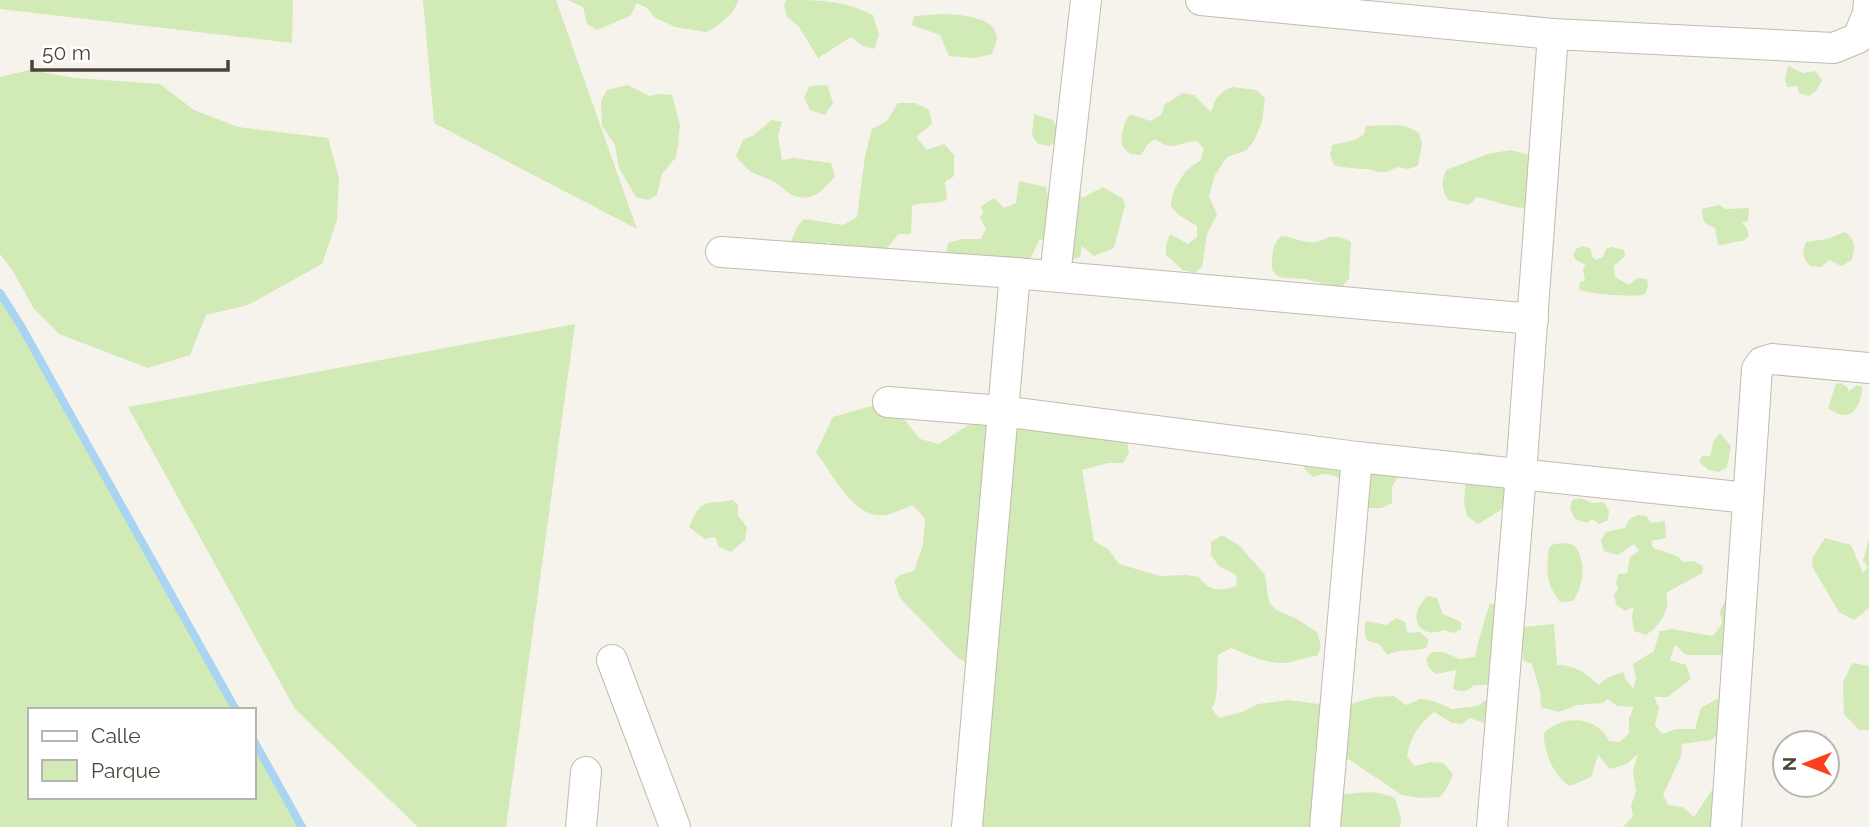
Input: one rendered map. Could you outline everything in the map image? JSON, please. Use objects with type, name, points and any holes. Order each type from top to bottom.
[{"type":"street","points":[[1055,276],[1087,0]]},
{"type":"street","points":[[1201,0],[1553,34],[1834,48],[1858,37],[1868,13],[1869,1]]},
{"type":"street","points":[[1492,827],[1553,34]]},
{"type":"street","points":[[721,252],[1055,276],[1533,319]]},
{"type":"street","points":[[967,827],[1015,273]]},
{"type":"street","points":[[1726,827],[1757,369],[1762,362],[1772,359],[1869,368]]},
{"type":"street","points":[[888,402],[1002,411],[1357,457],[1748,498]]},
{"type":"street","points":[[1325,827],[1357,457]]},
{"type":"street","points":[[612,660],[675,827]]},
{"type":"street","points":[[581,827],[586,772]]},
{"type":"green space","points":[[0,0],[293,0],[292,43],[0,9]]},
{"type":"green space","points":[[423,0],[556,0],[637,229],[434,123]]},
{"type":"green space","points":[[568,0],[739,0],[732,13],[706,32],[675,27],[654,17],[647,8],[637,3],[630,16],[597,30],[587,24],[583,7]]},
{"type":"green space","points":[[786,0],[831,2],[873,15],[879,35],[874,49],[861,45],[851,37],[818,58],[799,27],[787,17],[784,5]]},
{"type":"green space","points":[[944,14],[976,18],[990,25],[997,38],[992,54],[975,58],[949,56],[940,35],[912,25],[914,16]]},
{"type":"green space","points":[[1788,66],[1803,73],[1815,71],[1822,80],[1816,91],[1809,96],[1799,93],[1797,86],[1787,87],[1785,79]]},
{"type":"green space","points":[[29,70],[76,78],[160,84],[194,110],[238,127],[328,138],[339,178],[337,220],[322,264],[248,305],[206,315],[190,355],[148,368],[59,334],[34,309],[13,271],[0,254],[0,77]]},
{"type":"green space","points":[[628,85],[649,96],[672,95],[680,125],[676,157],[662,174],[657,195],[648,200],[636,197],[619,168],[615,145],[602,126],[601,101],[607,90]]},
{"type":"green space","points":[[827,85],[833,103],[825,115],[810,110],[804,98],[809,86]]},
{"type":"green space","points":[[1232,87],[1256,90],[1265,98],[1262,122],[1247,150],[1227,157],[1215,175],[1209,196],[1217,215],[1207,234],[1202,267],[1194,273],[1183,270],[1166,255],[1166,245],[1170,234],[1188,244],[1197,237],[1197,226],[1179,215],[1171,206],[1180,180],[1200,161],[1204,149],[1197,141],[1171,146],[1155,139],[1141,155],[1130,154],[1122,146],[1123,129],[1130,114],[1150,121],[1161,115],[1165,104],[1183,93],[1194,95],[1211,112],[1218,96]]},
{"type":"green space","points":[[898,103],[915,103],[929,110],[932,124],[916,137],[927,150],[944,144],[954,155],[954,176],[945,182],[947,200],[912,206],[911,234],[898,234],[882,255],[836,247],[828,242],[822,249],[791,242],[797,227],[804,219],[843,225],[857,217],[865,156],[872,129],[887,121]]},
{"type":"green space","points":[[1034,114],[1053,120],[1057,127],[1056,141],[1049,146],[1038,144],[1032,135]]},
{"type":"green space","points":[[771,120],[782,122],[778,136],[782,160],[793,158],[831,163],[835,176],[816,195],[797,197],[774,181],[752,172],[736,156],[743,140],[754,135]]},
{"type":"green space","points":[[1397,125],[1419,133],[1422,143],[1418,166],[1408,169],[1397,167],[1383,172],[1334,165],[1330,155],[1332,145],[1355,140],[1364,134],[1366,126]]},
{"type":"green space","points":[[1510,150],[1530,155],[1526,208],[1477,197],[1469,205],[1448,200],[1442,185],[1446,170],[1488,154]]},
{"type":"green space","points":[[1019,181],[1046,187],[1049,202],[1072,187],[1080,191],[1082,198],[1103,187],[1123,199],[1125,205],[1114,248],[1094,256],[1082,246],[1080,257],[1065,262],[1048,239],[1039,240],[1030,260],[945,261],[948,243],[962,239],[981,239],[986,229],[980,218],[983,212],[981,206],[994,198],[1004,208],[1016,203]]},
{"type":"green space","points":[[1719,205],[1726,209],[1749,208],[1748,221],[1742,223],[1749,236],[1743,241],[1718,245],[1715,228],[1704,221],[1702,209]]},
{"type":"green space","points":[[1845,232],[1854,244],[1852,260],[1841,266],[1829,260],[1821,267],[1810,266],[1805,260],[1806,242],[1827,239]]},
{"type":"green space","points":[[1281,236],[1314,242],[1337,237],[1351,242],[1349,279],[1342,287],[1279,277],[1272,269],[1272,261],[1273,250]]},
{"type":"green space","points":[[1583,246],[1591,249],[1592,257],[1596,260],[1603,257],[1606,249],[1611,247],[1624,250],[1625,256],[1614,266],[1615,277],[1629,285],[1637,278],[1647,279],[1645,294],[1612,295],[1579,290],[1580,282],[1585,281],[1583,269],[1586,265],[1576,260],[1573,255],[1576,249]]},
{"type":"green space","points":[[0,293],[235,708],[28,708],[28,799],[256,799],[256,746],[302,827],[0,827]]},
{"type":"green space","points":[[575,324],[506,827],[418,827],[295,709],[128,407]]},
{"type":"green space","points":[[1841,383],[1849,391],[1857,385],[1862,387],[1858,405],[1845,415],[1828,408],[1836,384]]},
{"type":"green space","points":[[875,405],[898,412],[920,439],[939,444],[967,426],[993,417],[1126,435],[1129,453],[1123,463],[1108,463],[1082,470],[1094,541],[1108,549],[1119,564],[1160,576],[1199,577],[1211,588],[1226,589],[1237,586],[1236,575],[1219,566],[1211,555],[1211,542],[1222,535],[1240,546],[1265,575],[1269,602],[1276,610],[1317,632],[1321,647],[1317,656],[1277,663],[1231,648],[1218,655],[1217,689],[1212,709],[1219,718],[1242,712],[1258,704],[1288,700],[1342,707],[1374,697],[1394,696],[1406,705],[1420,699],[1452,709],[1493,701],[1491,720],[1484,723],[1470,718],[1462,724],[1452,723],[1434,712],[1416,731],[1407,756],[1414,766],[1431,762],[1443,763],[1453,774],[1440,797],[1402,795],[1348,759],[1332,766],[1313,785],[1323,795],[1367,792],[1395,798],[1401,818],[1400,827],[963,827],[973,667],[957,657],[900,598],[894,581],[900,575],[914,571],[923,545],[925,519],[913,505],[885,515],[876,515],[858,507],[842,490],[816,452],[833,417]]},
{"type":"green space","points":[[1720,433],[1731,446],[1727,467],[1719,472],[1709,470],[1699,462],[1702,456],[1710,456],[1714,440]]},
{"type":"green space","points":[[1478,452],[1489,455],[1494,468],[1508,487],[1501,510],[1478,524],[1467,516],[1464,503],[1467,468]]},
{"type":"green space","points":[[1302,463],[1408,475],[1397,478],[1392,487],[1392,503],[1381,508],[1367,508],[1337,477],[1322,474],[1313,477]]},
{"type":"green space","points":[[1580,498],[1593,503],[1604,502],[1609,511],[1608,520],[1599,524],[1592,519],[1587,523],[1575,519],[1570,508],[1572,500]]},
{"type":"green space","points":[[733,500],[738,505],[738,516],[747,527],[745,540],[731,552],[719,547],[715,537],[705,539],[689,527],[701,506]]},
{"type":"green space","points":[[1638,515],[1646,516],[1651,523],[1665,521],[1666,538],[1651,541],[1653,548],[1677,556],[1684,562],[1694,561],[1703,566],[1702,573],[1666,593],[1664,616],[1646,635],[1634,631],[1634,607],[1625,611],[1616,604],[1614,595],[1618,589],[1618,574],[1627,573],[1630,557],[1639,551],[1634,544],[1618,555],[1604,551],[1601,541],[1606,532],[1625,528],[1629,520]]},
{"type":"green space","points":[[1825,538],[1851,545],[1863,573],[1868,567],[1863,561],[1869,539],[1869,608],[1854,620],[1839,612],[1812,566],[1813,557]]},
{"type":"green space","points":[[1554,544],[1574,545],[1581,559],[1582,573],[1580,587],[1573,601],[1560,602],[1550,583],[1547,563],[1549,548]]},
{"type":"green space","points":[[1428,596],[1437,598],[1443,614],[1461,622],[1461,629],[1454,633],[1444,630],[1427,632],[1421,629],[1416,617]]},
{"type":"green space","points":[[1725,601],[1733,609],[1725,655],[1686,655],[1675,645],[1670,660],[1686,665],[1691,679],[1668,697],[1654,697],[1659,708],[1655,725],[1662,734],[1676,729],[1695,729],[1701,708],[1717,699],[1726,703],[1718,735],[1711,740],[1682,744],[1681,756],[1663,795],[1668,805],[1682,807],[1694,817],[1712,790],[1722,796],[1726,827],[1623,827],[1633,816],[1631,806],[1636,791],[1633,771],[1638,754],[1627,764],[1610,769],[1598,755],[1591,777],[1570,786],[1559,777],[1551,763],[1545,747],[1544,733],[1560,723],[1588,722],[1604,733],[1609,741],[1620,742],[1629,733],[1629,718],[1634,707],[1617,706],[1608,699],[1603,703],[1577,705],[1559,712],[1541,707],[1540,691],[1532,664],[1524,661],[1520,641],[1524,627],[1554,624],[1557,665],[1580,670],[1599,685],[1607,678],[1623,672],[1633,688],[1636,678],[1633,664],[1654,651],[1660,631],[1672,629],[1713,636],[1722,624],[1720,611]]},
{"type":"green space","points":[[1490,604],[1500,605],[1493,681],[1486,685],[1474,685],[1465,691],[1453,689],[1456,670],[1436,674],[1429,668],[1426,659],[1432,652],[1443,652],[1460,659],[1475,657]]},
{"type":"green space","points":[[1396,618],[1405,622],[1407,633],[1420,632],[1429,640],[1426,648],[1387,655],[1379,644],[1368,641],[1364,631],[1367,621],[1386,625]]},
{"type":"green space","points":[[1852,663],[1869,666],[1869,730],[1859,730],[1844,714],[1843,683]]},
{"type":"waterway","points":[[0,293],[235,708]]},
{"type":"waterway","points":[[256,745],[302,827]]}]
